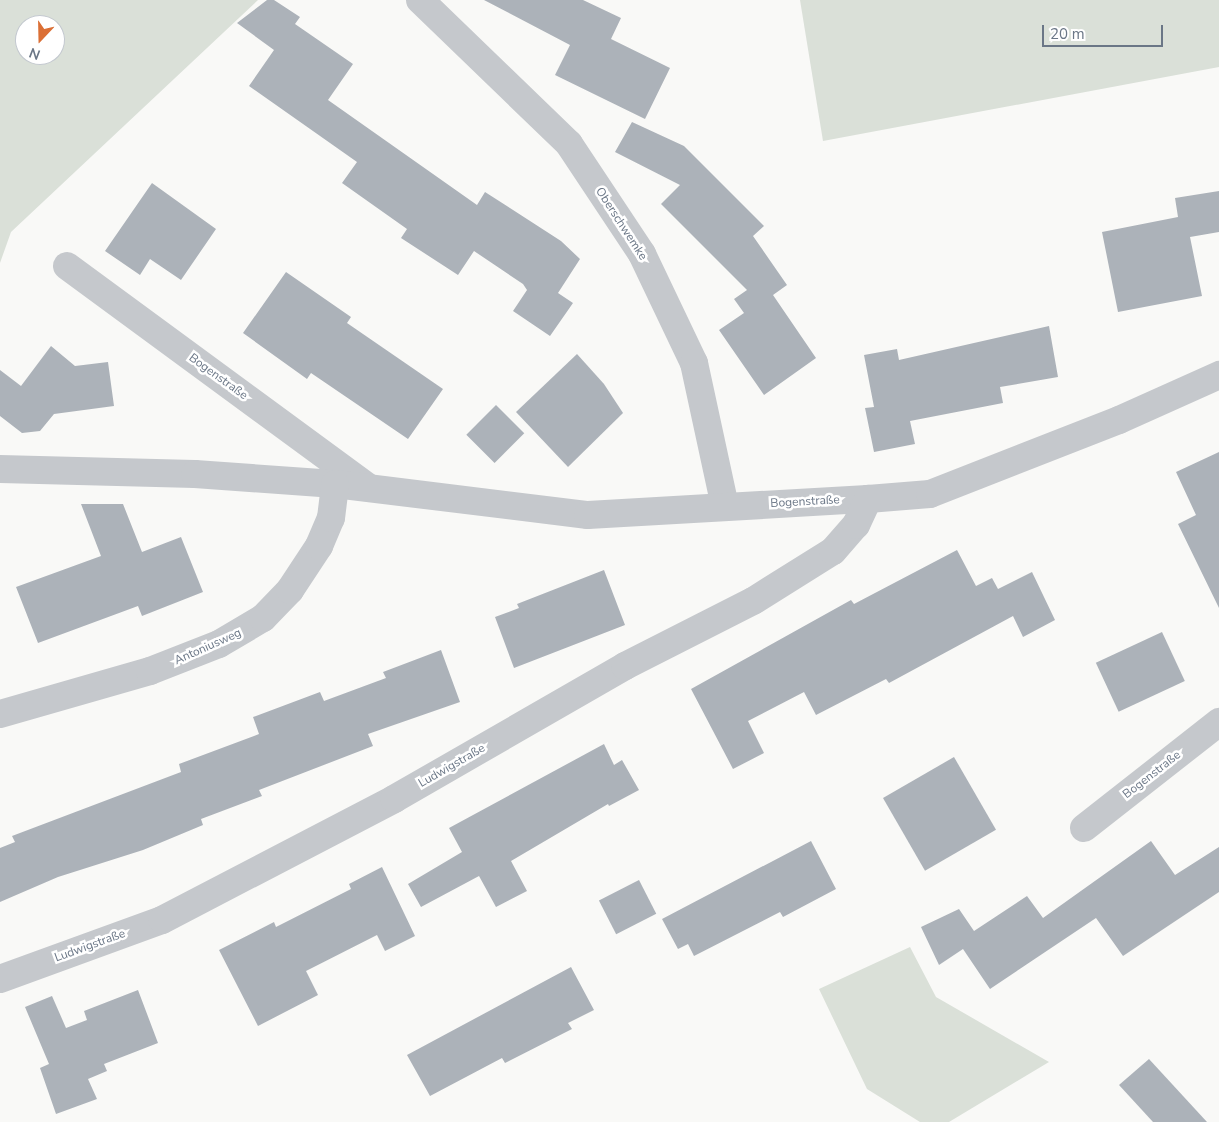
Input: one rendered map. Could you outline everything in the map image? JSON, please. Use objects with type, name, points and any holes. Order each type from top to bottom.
[{"type":"street","name":"Oberschwemke","points":[[420,0],[569,144],[642,254],[694,363],[725,506]]},
{"type":"street","name":"Bogenstraße","points":[[67,266],[370,489]]},
{"type":"street","name":"Bogenstraße","points":[[0,469],[195,474],[334,484],[588,515],[868,499],[930,494],[1119,420],[1219,375]]},
{"type":"street","name":"Antoniusweg","points":[[0,714],[150,671],[219,644],[263,618],[290,590],[319,546],[331,518],[334,484]]},
{"type":"street","name":"Ludwigstraße","points":[[0,979],[162,920],[394,799],[624,666],[754,601],[833,552],[856,525],[868,499]]},
{"type":"street","name":"Bogenstraße","points":[[1084,828],[1219,722]]},
{"type":"shaded area","points":[[0,0],[258,0],[11,232],[0,263]]},
{"type":"shaded area","points":[[800,0],[1219,0],[1219,67],[823,141]]},
{"type":"shaded area","points":[[910,947],[936,997],[1049,1062],[949,1122],[920,1122],[867,1089],[819,989]]},
{"type":"building","points":[[267,0],[274,0],[300,17],[295,24],[353,64],[328,100],[477,205],[485,192],[561,241],[580,259],[558,293],[573,303],[550,336],[513,311],[527,290],[523,284],[474,251],[458,275],[401,238],[407,229],[342,183],[357,162],[249,86],[274,50],[237,23]]},
{"type":"building","points":[[484,0],[583,0],[621,18],[611,39],[670,68],[645,119],[555,75],[570,45]]},
{"type":"building","points":[[632,122],[684,146],[764,226],[753,236],[787,285],[773,295],[816,358],[764,395],[719,330],[744,313],[734,299],[747,290],[661,204],[680,185],[615,152]]},
{"type":"building","points":[[152,183],[216,229],[181,280],[150,259],[140,275],[105,251]]},
{"type":"building","points":[[1219,191],[1219,232],[1190,237],[1202,296],[1118,312],[1102,232],[1178,217],[1175,198]]},
{"type":"building","points":[[286,272],[351,317],[347,323],[443,389],[408,439],[311,373],[307,379],[243,333]]},
{"type":"building","points":[[1049,326],[1058,377],[1000,387],[1003,403],[910,421],[915,444],[874,452],[865,408],[874,407],[864,355],[897,349],[899,360]]},
{"type":"building","points":[[51,346],[75,366],[108,362],[114,406],[54,414],[40,431],[22,433],[0,416],[0,370],[21,386]]},
{"type":"building","points":[[577,354],[604,384],[623,413],[568,467],[516,412]]},
{"type":"building","points":[[496,405],[524,433],[495,463],[466,435]]},
{"type":"building","points":[[1219,452],[1219,608],[1178,524],[1196,515],[1176,472]]},
{"type":"building","points":[[81,504],[123,504],[142,552],[181,537],[203,592],[142,616],[138,606],[38,643],[16,587],[101,556]]},
{"type":"building","points":[[957,550],[976,586],[992,578],[998,589],[1032,572],[1055,620],[1023,637],[1013,616],[889,683],[886,679],[816,715],[804,692],[748,721],[764,753],[733,769],[691,689],[851,600],[854,604]]},
{"type":"building","points":[[604,570],[625,625],[514,668],[495,617],[519,608],[517,604]]},
{"type":"building","points":[[1162,632],[1185,681],[1119,712],[1096,663]]},
{"type":"building","points":[[441,650],[460,702],[368,734],[373,746],[259,790],[262,796],[201,819],[203,825],[143,850],[58,877],[0,902],[0,848],[15,842],[12,836],[181,772],[179,764],[259,734],[253,717],[320,692],[324,701],[386,678],[383,672]]},
{"type":"building","points":[[604,744],[614,765],[622,760],[639,790],[609,806],[608,804],[511,861],[527,891],[496,907],[479,876],[421,907],[408,884],[462,852],[449,828]]},
{"type":"building","points":[[954,757],[996,830],[925,871],[883,798]]},
{"type":"building","points":[[811,841],[836,889],[783,917],[780,912],[694,956],[688,944],[678,949],[662,919]]},
{"type":"building","points":[[1151,841],[1175,875],[1219,847],[1219,892],[1123,956],[1096,918],[990,989],[963,949],[939,965],[921,927],[959,909],[974,931],[1027,896],[1043,918]]},
{"type":"building","points":[[382,867],[415,936],[385,951],[377,935],[306,971],[318,995],[258,1026],[219,950],[274,922],[276,927],[351,889],[349,884]]},
{"type":"building","points":[[639,880],[656,914],[616,934],[599,900]]},
{"type":"building","points":[[571,967],[594,1010],[568,1023],[572,1029],[505,1063],[502,1058],[430,1096],[407,1055]]},
{"type":"building","points":[[138,990],[158,1043],[104,1064],[107,1071],[88,1079],[97,1099],[56,1114],[40,1068],[49,1064],[25,1007],[52,996],[66,1028],[87,1020],[84,1011]]},
{"type":"building","points":[[1149,1059],[1207,1122],[1153,1122],[1119,1085]]}]
